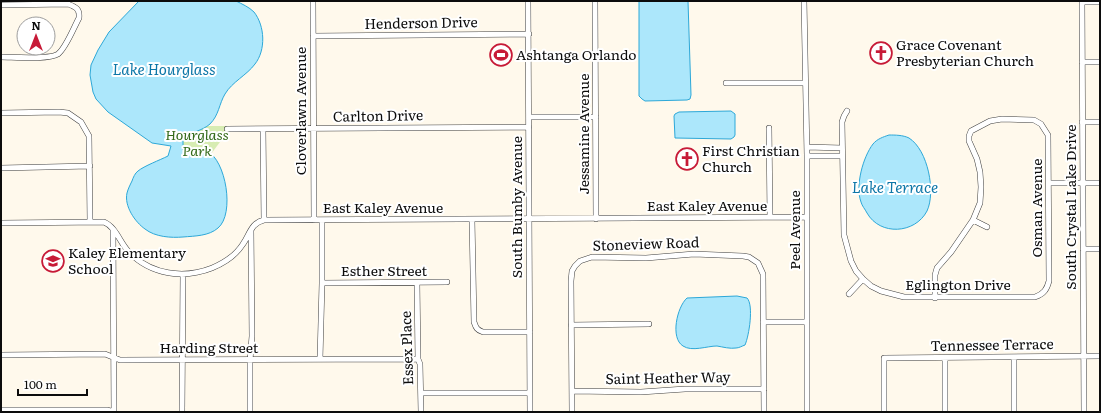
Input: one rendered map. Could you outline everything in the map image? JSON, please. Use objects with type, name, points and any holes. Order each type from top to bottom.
[{"type":"street","name":"Cloverlawn Avenue","points":[[313,1],[314,220]]},
{"type":"street","name":"South Bumby Avenue","points":[[528,1],[530,412]]},
{"type":"street","name":"Jessamine Avenue","points":[[595,1],[596,219]]},
{"type":"street","name":"Peel Avenue","points":[[804,1],[807,147],[807,412]]},
{"type":"street","points":[[1082,1],[1100,2]]},
{"type":"street","name":"South Crystal Lake Drive","points":[[1082,1],[1084,412]]},
{"type":"street","points":[[1,5],[68,4],[78,9],[79,13],[79,18],[63,48],[58,53],[46,57],[1,57]]},
{"type":"street","name":"Henderson Drive","points":[[313,36],[528,34]]},
{"type":"street","points":[[1082,62],[1100,62]]},
{"type":"street","points":[[726,83],[805,83]]},
{"type":"street","points":[[848,112],[844,116],[842,122],[844,235],[851,261],[856,272],[863,280],[849,294]]},
{"type":"street","points":[[1,113],[68,113],[81,122],[89,136],[90,222]]},
{"type":"street","points":[[529,118],[596,117]]},
{"type":"street","name":"Osman Avenue","points":[[973,220],[980,203],[982,187],[977,159],[969,141],[971,131],[990,121],[1034,120],[1041,124],[1048,135],[1049,281]]},
{"type":"street","points":[[1082,122],[1100,122]]},
{"type":"street","name":"Carlton Drive","points":[[227,129],[529,127]]},
{"type":"street","points":[[769,128],[770,217]]},
{"type":"street","points":[[1,223],[104,222],[113,229],[129,252],[140,261],[155,269],[170,273],[183,274],[196,273],[212,268],[224,262],[233,255],[243,244],[255,224],[264,220],[263,129]]},
{"type":"street","points":[[807,147],[842,148]]},
{"type":"street","points":[[807,156],[842,156]]},
{"type":"street","points":[[1,168],[90,166]]},
{"type":"street","points":[[1049,183],[1100,183]]},
{"type":"street","name":"East Kaley Avenue","points":[[264,220],[807,217]]},
{"type":"street","points":[[320,359],[322,220]]},
{"type":"street","points":[[472,220],[475,327],[483,332],[530,332]]},
{"type":"street","points":[[935,298],[935,275],[937,268],[951,252],[973,220],[987,227]]},
{"type":"street","points":[[1,410],[107,410],[114,412],[113,229]]},
{"type":"street","points":[[250,412],[250,360],[252,336],[251,229]]},
{"type":"street","points":[[1083,249],[1100,249]]},
{"type":"street","name":"Stoneview Road","points":[[572,412],[571,276],[575,266],[580,261],[592,257],[646,258],[694,254],[749,257],[758,264],[763,274],[764,412]]},
{"type":"street","points":[[182,412],[183,274]]},
{"type":"street","name":"Eglington Drive","points":[[863,280],[871,286],[892,295],[935,298],[1035,297],[1042,294],[1047,288],[1049,281]]},
{"type":"street","name":"Esther Street","points":[[322,283],[447,282]]},
{"type":"street","name":"Essex Place","points":[[417,283],[418,359],[420,364],[421,412]]},
{"type":"street","points":[[763,322],[807,322]]},
{"type":"street","points":[[571,325],[649,324]]},
{"type":"street","name":"Harding Street","points":[[1,355],[105,354],[120,360],[418,359]]},
{"type":"street","name":"Tennessee Terrace","points":[[884,412],[884,358],[1100,356]]},
{"type":"street","points":[[1014,357],[1014,412]]},
{"type":"street","points":[[945,358],[945,412]]},
{"type":"street","name":"Saint Heather Way","points":[[572,391],[641,392],[686,389],[764,390]]},
{"type":"street","points":[[421,393],[530,393]]},
{"type":"green space","name":"Hourglass Park","points":[[180,126],[226,126],[226,134],[181,194]]},
{"type":"water","name":"Lake Hourglass","points":[[139,1],[236,1],[254,12],[260,24],[263,38],[261,52],[255,64],[228,90],[213,121],[204,128],[183,138],[183,150],[199,149],[207,151],[214,156],[223,176],[226,188],[226,211],[223,221],[218,228],[210,233],[197,236],[168,237],[149,232],[134,218],[127,203],[127,193],[134,176],[141,169],[168,156],[171,146],[152,143],[108,112],[96,99],[93,92],[90,75],[91,65],[98,50],[109,32]]},
{"type":"water","points":[[639,1],[688,1],[690,99],[645,101],[639,96]]},
{"type":"water","points":[[731,111],[735,114],[735,135],[731,139],[675,138],[674,116],[679,112]]},
{"type":"water","name":"Lake Terrace","points":[[889,135],[907,137],[916,144],[925,161],[928,172],[931,193],[927,211],[922,219],[906,228],[889,229],[880,226],[867,213],[862,205],[859,195],[861,172],[869,150],[880,138]]},
{"type":"water","points":[[737,296],[747,298],[750,307],[749,328],[745,345],[738,348],[717,346],[691,349],[683,346],[679,342],[676,322],[680,308],[687,298]]},
{"type":"place","name":"Grace Covenant Presbyterian Church","points":[[881,53]]},
{"type":"place","name":"Ashtanga Orlando","points":[[501,55]]},
{"type":"place","name":"First Christian Church","points":[[687,159]]},
{"type":"place","name":"Kaley Elementary School","points":[[53,261]]}]
